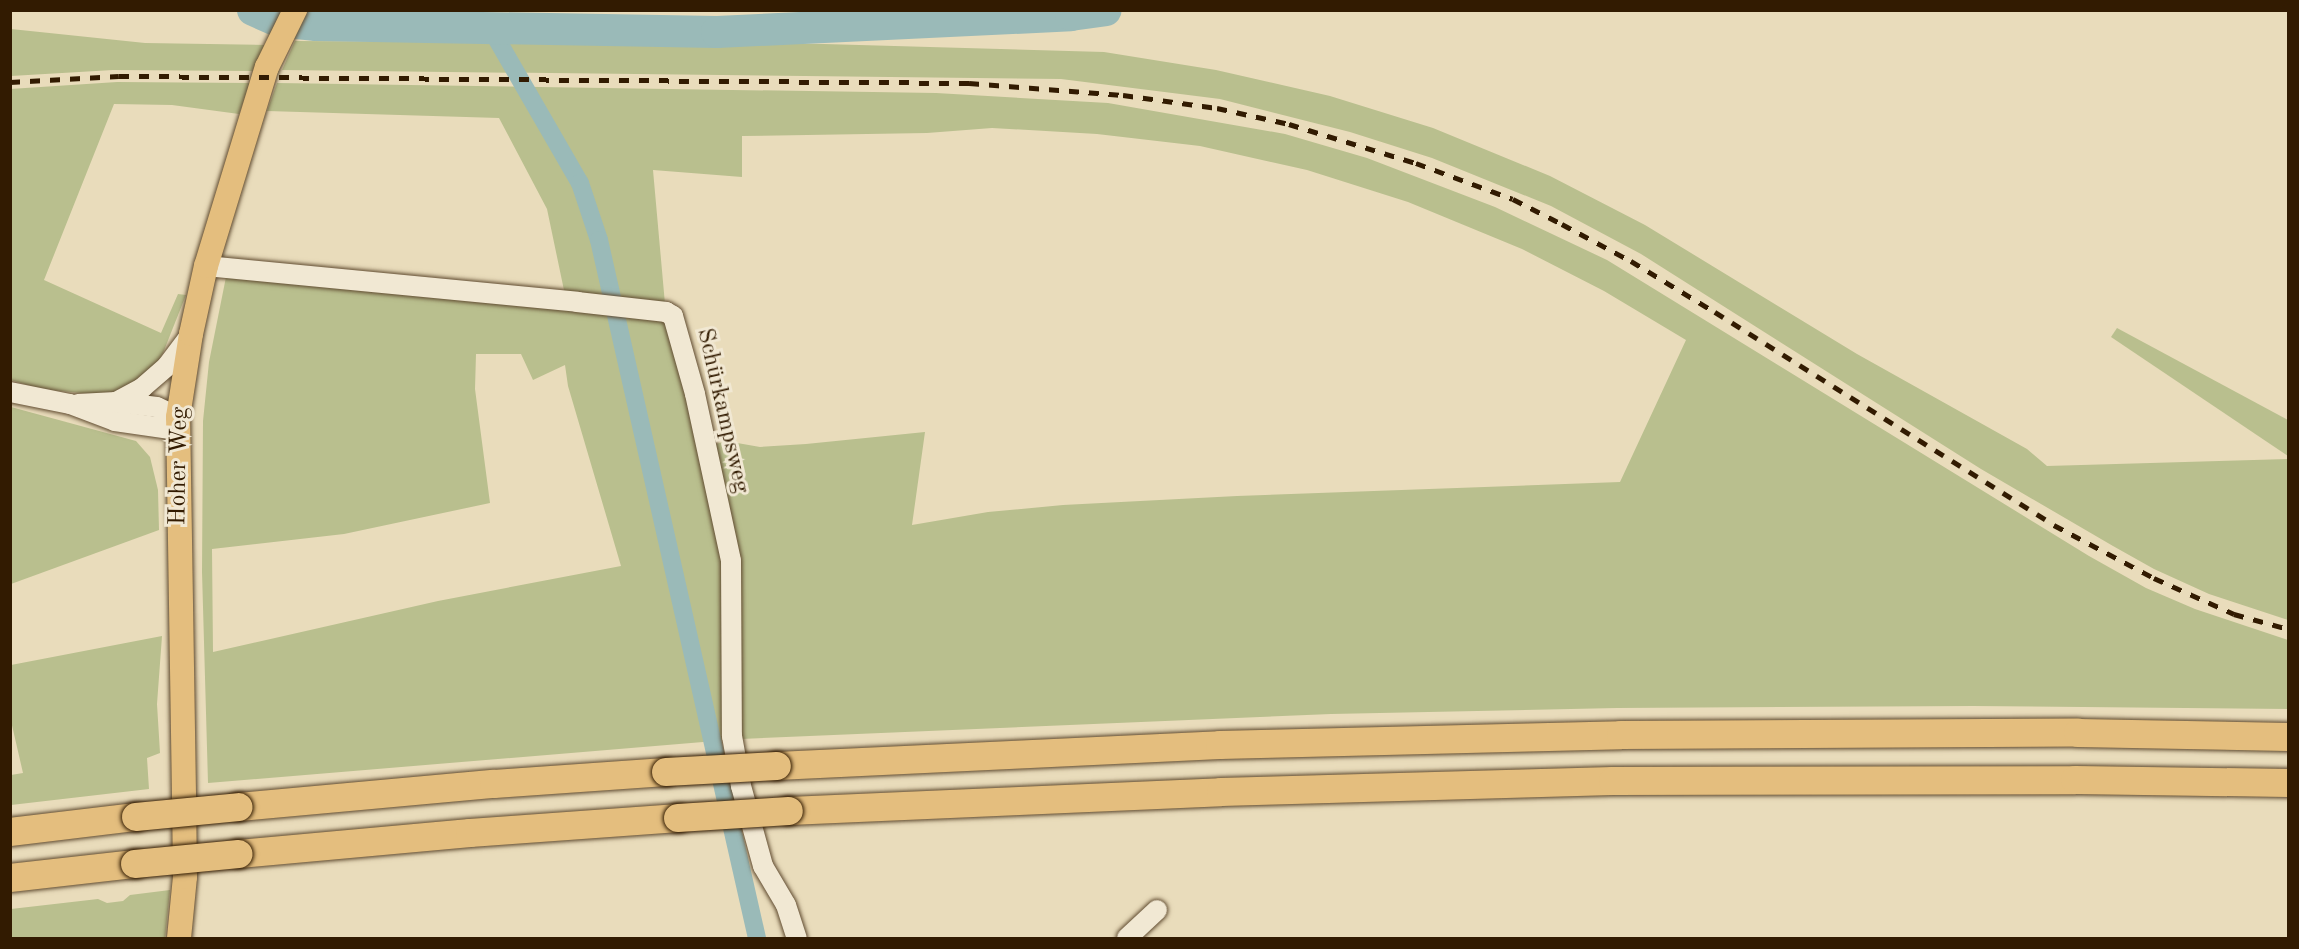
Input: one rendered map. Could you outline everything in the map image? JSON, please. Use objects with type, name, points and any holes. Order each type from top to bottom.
[{"type":"highway","points":[[10,832],[136,817],[494,784],[777,766],[1220,745],[1621,735],[2078,733],[2289,737]]},
{"type":"highway","points":[[10,878],[470,833],[678,818],[1233,792],[1613,781],[2075,780],[2289,783]]},
{"type":"main road","name":"Hoher Weg","points":[[179,939],[185,877],[177,423],[191,334],[206,266],[267,68],[290,20]]},
{"type":"main road","points":[[182,908],[198,939]]},
{"type":"street","name":"Schürkampsweg","points":[[206,266],[630,307],[673,316],[695,394],[730,561],[732,736],[739,776],[764,866],[786,905],[797,939]]},
{"type":"street","points":[[116,402],[142,388],[167,366],[191,334]]},
{"type":"street","points":[[10,392],[70,404],[115,421],[177,423]]},
{"type":"street","points":[[70,404],[116,402],[157,407],[177,423]]},
{"type":"street","points":[[1127,939],[1157,910]]},
{"type":"green space","points":[[11,29],[145,43],[265,45],[253,71],[113,70],[11,76]]},
{"type":"green space","points":[[295,41],[824,44],[1104,52],[1216,70],[1330,96],[1433,128],[1550,176],[1645,225],[1857,354],[2027,449],[2047,466],[2288,459],[2288,620],[2209,594],[2154,569],[2113,546],[1981,469],[1641,254],[1551,206],[1432,158],[1350,132],[1220,99],[1061,79],[282,70]]},
{"type":"green space","points":[[117,82],[250,83],[239,114],[172,105],[114,104],[44,280],[161,333],[178,294],[186,295],[163,353],[152,370],[136,385],[117,392],[91,394],[41,389],[11,380],[10,89]]},
{"type":"green space","points":[[277,83],[936,93],[1108,103],[1285,134],[1367,158],[1495,207],[1607,260],[2089,556],[2146,588],[2195,609],[2288,640],[2288,709],[1973,706],[1617,708],[1331,714],[741,739],[713,445],[726,441],[760,447],[925,432],[912,525],[988,512],[1063,505],[1237,496],[1620,482],[1686,340],[1604,291],[1522,249],[1408,202],[1307,170],[1200,146],[1097,134],[992,128],[927,133],[742,136],[742,177],[653,170],[665,304],[565,295],[547,209],[499,118],[267,111]]},
{"type":"green space","points":[[226,277],[665,319],[690,407],[725,563],[727,740],[208,783],[202,572],[203,421],[209,362]],"holes":[[[476,354],[521,354],[533,380],[565,365],[568,386],[621,566],[438,601],[213,652],[212,549],[344,534],[490,503],[475,389]]]},
{"type":"green space","points":[[2117,328],[2288,420],[2288,456],[2111,337]]},
{"type":"green space","points":[[11,407],[136,441],[150,457],[158,490],[159,530],[11,584]]},
{"type":"green space","points":[[162,636],[157,704],[160,753],[147,758],[149,789],[11,805],[11,775],[23,773],[11,721],[11,665]]},
{"type":"green space","points":[[170,890],[165,938],[11,938],[11,909],[98,899],[107,903],[123,901],[130,895]]},
{"type":"waterway","points":[[253,10],[278,21],[316,25],[717,32],[1071,15],[1106,10]]},
{"type":"waterway","points":[[491,29],[580,183],[599,240],[757,938]]},
{"type":"railway","points":[[10,82],[119,76],[969,83],[1123,95],[1217,108],[1289,124],[1416,163],[1513,199],[1631,261],[2054,525],[2154,578],[2234,614],[2288,629]]}]
